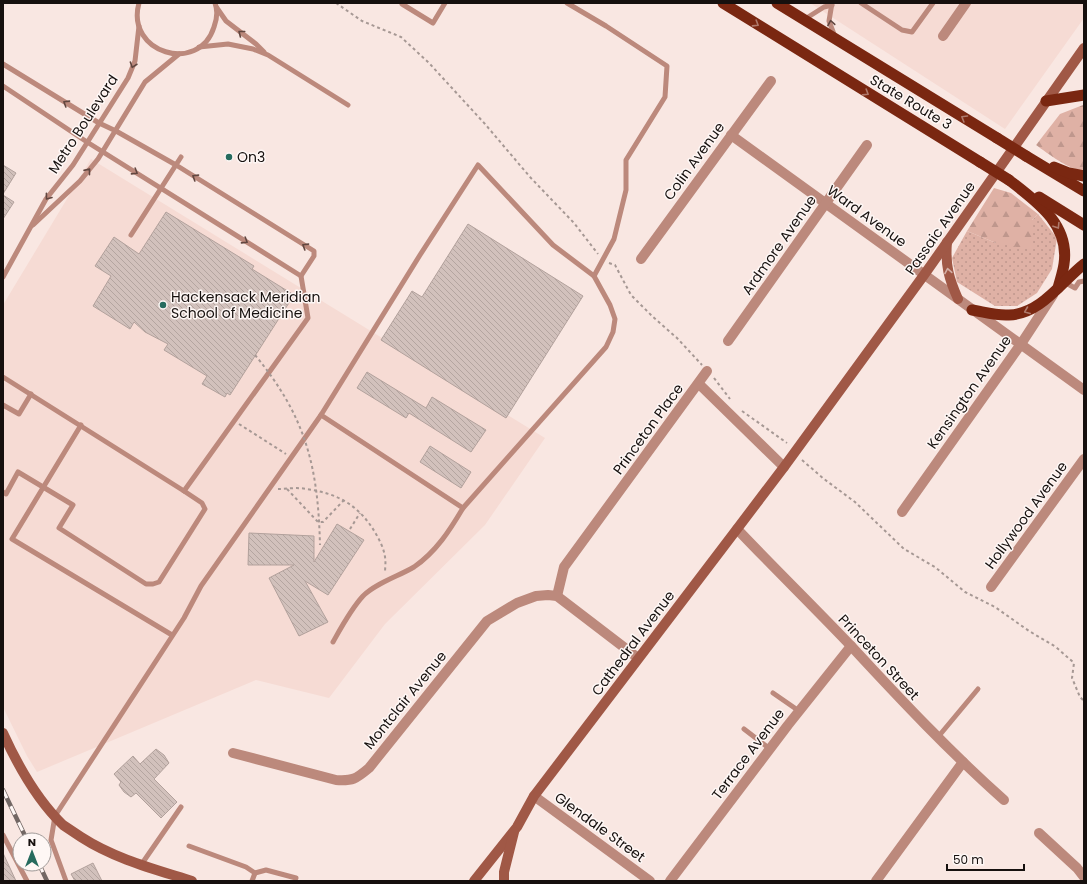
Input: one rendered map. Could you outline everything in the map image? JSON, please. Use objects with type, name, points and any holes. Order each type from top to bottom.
[{"type":"highway","name":"State Route 3","points":[[723,3],[1084,225]]},
{"type":"highway","name":"State Route 3","points":[[777,3],[1084,191]]},
{"type":"highway","points":[[1046,101],[1084,95]]},
{"type":"highway","points":[[1026,156],[1069,173],[1084,176]]},
{"type":"highway","points":[[1009,180],[1049,214],[1061,233],[1064,243],[1064,264],[1061,285]]},
{"type":"highway","points":[[972,310],[1002,315],[1019,314],[1028,311],[1038,305],[1084,264]]},
{"type":"main road","name":"Passaic Avenue","points":[[816,422],[924,275],[1084,48]]},
{"type":"main road","points":[[947,242],[946,256],[948,275],[958,299]]},
{"type":"main road","name":"Cathedral Avenue","points":[[474,881],[517,827],[534,796],[784,467],[816,422]]},
{"type":"main road","points":[[3,733],[38,796],[64,825],[90,843],[110,853],[141,865],[192,881]]},
{"type":"main road","points":[[504,881],[504,872],[514,831],[517,827]]},
{"type":"street","points":[[943,36],[966,3]]},
{"type":"street","name":"Colin Avenue","points":[[641,259],[771,80]]},
{"type":"street","name":"Ward Avenue","points":[[731,135],[1084,390]]},
{"type":"street","name":"Ardmore Avenue","points":[[728,341],[867,146]]},
{"type":"street","name":"Kensington Avenue","points":[[902,512],[1061,285]]},
{"type":"street","points":[[699,384],[707,371]]},
{"type":"street","name":"Princeton Place","points":[[557,596],[564,567],[699,384],[784,467]]},
{"type":"street","name":"Hollywood Avenue","points":[[991,588],[1084,459]]},
{"type":"street","name":"Princeton Street","points":[[737,529],[908,707],[963,762],[1004,800]]},
{"type":"street","name":"Montclair Avenue","points":[[233,753],[336,780],[350,780],[358,778],[369,768],[487,621],[517,603],[536,596],[548,594],[557,596]]},
{"type":"street","points":[[557,596],[638,658]]},
{"type":"street","name":"Terrace Avenue","points":[[670,881],[799,711],[851,646]]},
{"type":"street","points":[[876,881],[963,762]]},
{"type":"street","name":"Glendale Street","points":[[534,796],[650,881]]},
{"type":"street","points":[[1039,833],[1084,876]]},
{"type":"lane","name":"Metro Boulevard","points":[[3,277],[46,199],[73,165],[128,78],[135,61],[138,26],[136,11],[138,3]]},
{"type":"lane","points":[[402,4],[433,23],[445,3]]},
{"type":"lane","points":[[567,3],[606,26],[667,66],[665,97],[626,160],[626,190],[614,239],[594,276]]},
{"type":"lane","points":[[862,3],[902,30],[912,32],[933,3]]},
{"type":"lane","points":[[804,20],[824,7],[832,4]]},
{"type":"lane","points":[[832,4],[829,21],[836,40]]},
{"type":"lane","points":[[138,26],[144,37],[153,47],[166,53],[179,54],[193,51],[204,44],[213,33],[217,20],[216,5]]},
{"type":"lane","points":[[216,5],[226,21],[268,55]]},
{"type":"lane","points":[[199,47],[228,44],[253,48],[268,55],[348,105]]},
{"type":"lane","name":"Metro Boulevard","points":[[30,228],[80,181],[98,159],[145,82],[179,54]]},
{"type":"lane","points":[[3,64],[99,123],[176,165],[314,251],[314,256],[301,276],[308,318],[235,422],[184,491]]},
{"type":"lane","points":[[3,86],[87,142],[301,276]]},
{"type":"lane","points":[[131,235],[181,157]]},
{"type":"lane","points":[[66,881],[51,840],[55,816],[184,618],[201,586],[320,415],[478,165],[553,246],[594,276],[610,305],[615,319],[613,332],[606,347],[463,508],[448,533],[434,549],[414,566],[385,581],[364,595],[345,620],[333,642]]},
{"type":"lane","points":[[1061,285],[1075,288],[1079,282],[1084,281]]},
{"type":"lane","points":[[3,377],[184,491],[202,503],[205,509],[159,582],[146,584],[59,528],[73,506],[18,472],[6,494],[3,492]]},
{"type":"lane","points":[[3,405],[19,414],[31,394]]},
{"type":"lane","points":[[320,415],[463,508]]},
{"type":"lane","points":[[81,426],[12,539],[172,635]]},
{"type":"lane","points":[[938,737],[978,688]]},
{"type":"lane","points":[[773,693],[799,711]]},
{"type":"lane","points":[[744,729],[770,749]]},
{"type":"lane","points":[[141,865],[181,806]]},
{"type":"lane","points":[[3,835],[27,881]]},
{"type":"lane","points":[[189,846],[246,867],[255,873],[266,870],[296,878]]},
{"type":"lane","points":[[252,881],[255,873]]},
{"type":"path","points":[[336,3],[362,21],[401,37],[429,63],[485,124],[530,177],[574,223],[603,260],[615,265],[631,295],[653,317],[678,338],[719,384],[731,401]]},
{"type":"path","points":[[256,355],[290,404],[310,453],[317,497],[320,545]]},
{"type":"path","points":[[742,411],[787,443]]},
{"type":"path","points":[[235,422],[291,457]]},
{"type":"path","points":[[802,460],[824,479],[855,502],[904,549],[935,567],[965,592],[995,607],[1029,631],[1056,647],[1074,663],[1072,678],[1080,697],[1084,701]]},
{"type":"path","points":[[269,490],[304,488],[326,493],[344,500],[360,513],[370,524],[381,543],[385,557],[385,581]]},
{"type":"path","points":[[287,489],[318,522],[323,522],[344,500]]},
{"type":"path","points":[[350,529],[360,513]]},
{"type":"shaded area","points":[[810,3],[1084,3],[1084,18],[1005,129]]},
{"type":"shaded area","points":[[91,159],[545,438],[485,525],[385,624],[329,698],[256,680],[37,772],[27,756],[3,707],[3,305]]},
{"type":"green space","points":[[1083,105],[1084,171],[1066,165],[1036,145],[1060,114]]},
{"type":"green space","points":[[994,188],[1011,193],[1038,214],[1032,220],[1032,250],[996,243],[967,231]]},
{"type":"green space","points":[[1038,214],[1057,238],[1052,269],[1037,293],[1017,306],[995,306],[957,282],[952,258],[967,231],[996,243],[1032,220]]},
{"type":"building","points":[[3,165],[16,173],[3,194]]},
{"type":"building","points":[[3,195],[14,202],[3,219]]},
{"type":"building","name":"Hackensack Meridian School of Medicine","points":[[166,212],[254,266],[252,269],[294,295],[230,395],[227,393],[225,397],[202,384],[207,376],[164,350],[168,344],[145,332],[134,322],[130,329],[93,306],[111,276],[95,266],[114,237],[139,254]]},
{"type":"building","points":[[468,224],[583,296],[506,418],[381,340],[412,291],[422,297]]},
{"type":"building","points":[[367,372],[426,408],[432,397],[486,430],[471,452],[409,413],[406,418],[357,388]]},
{"type":"building","points":[[430,446],[471,472],[461,488],[420,462]]},
{"type":"building","points":[[337,524],[364,540],[328,595],[305,581],[328,622],[299,636],[269,578],[294,565],[248,565],[249,533],[314,536],[314,562]]},
{"type":"building","points":[[156,749],[164,755],[169,763],[154,779],[177,802],[161,818],[136,793],[131,797],[124,792],[119,785],[121,782],[114,774],[133,756],[140,764]]},
{"type":"building","points":[[3,853],[16,881],[3,881]]},
{"type":"building","points":[[93,863],[102,881],[75,881],[71,874]]},
{"type":"railway","points":[[3,790],[23,832]]},
{"type":"railway","points":[[43,872],[47,881]]},
{"type":"place","name":"On3","points":[[229,157]]},
{"type":"place","name":"Hackensack Meridian School of Medicine","points":[[163,305]]}]
